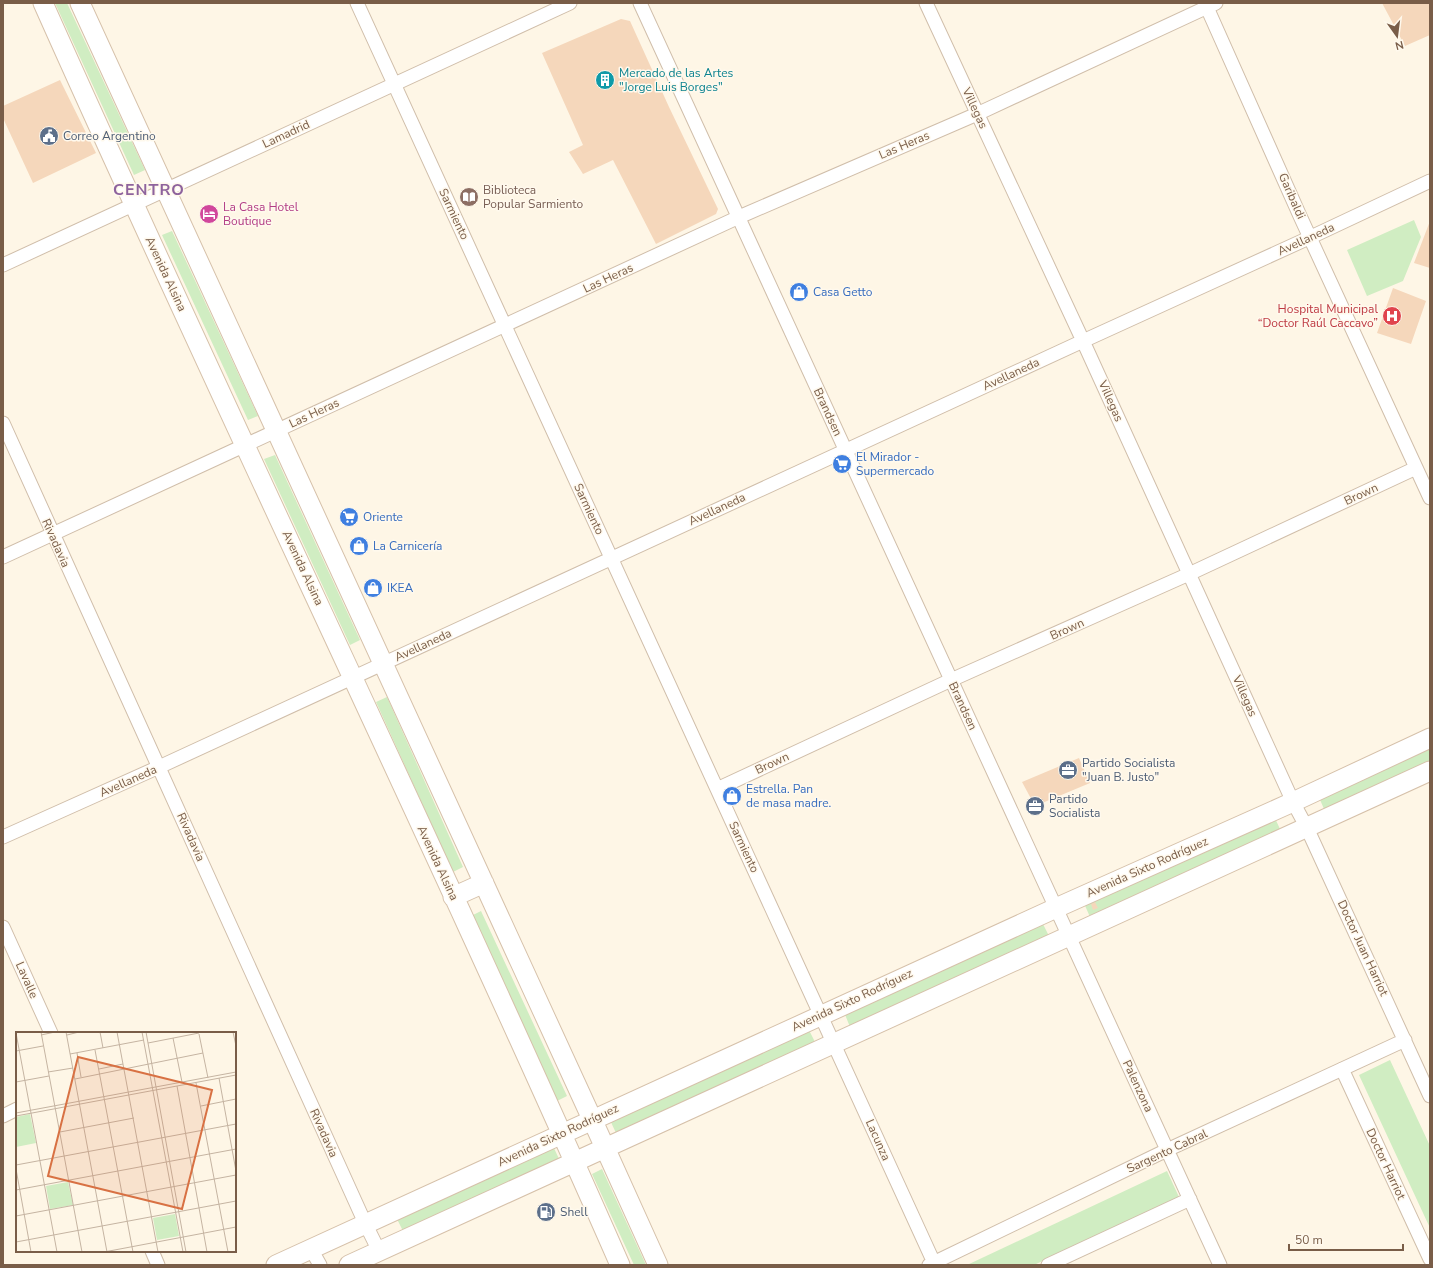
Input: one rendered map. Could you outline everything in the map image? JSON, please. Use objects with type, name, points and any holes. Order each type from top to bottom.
[{"type":"main road","name":"Avenida Alsina","points":[[43,3],[133,205],[353,677],[620,1265]]},
{"type":"main road","points":[[80,3],[658,1265]]},
{"type":"main road","name":"Avenida Sixto Rodríguez","points":[[276,1265],[315,1257],[365,1223],[1056,908],[1293,802],[1430,738]]},
{"type":"main road","points":[[349,1265],[1430,771]]},
{"type":"main road","points":[[453,897],[484,883]]},
{"type":"street","name":"Sarmiento","points":[[357,3],[821,1015]]},
{"type":"street","name":"Lamadrid","points":[[3,265],[570,3]]},
{"type":"street","name":"Brandsen","points":[[640,3],[1056,908]]},
{"type":"street","name":"Villegas","points":[[926,3],[1083,341],[1293,802]]},
{"type":"street","name":"Las Heras","points":[[3,557],[739,217],[978,114],[1209,4]]},
{"type":"street","name":"Garibaldi","points":[[1209,4],[1311,238],[1430,498]]},
{"type":"street","name":"Avellaneda","points":[[3,837],[159,767],[845,450],[1311,238],[1430,180]]},
{"type":"street","name":"Rivadavia","points":[[3,423],[52,534],[379,1251]]},
{"type":"street","name":"Brown","points":[[717,789],[951,680],[1189,574],[1416,468]]},
{"type":"street","name":"Doctor Juan Harriot","points":[[1293,802],[1307,828],[1430,1096]]},
{"type":"street","name":"Palenzona","points":[[1056,908],[1220,1265]]},
{"type":"street","name":"Lavalle","points":[[3,927],[51,1032]]},
{"type":"street","name":"Lacunza","points":[[821,1015],[933,1264]]},
{"type":"street","name":"Sargento Cabral","points":[[933,1264],[1167,1150],[1405,1040]]},
{"type":"street","name":"Doctor Harriot","points":[[1342,1069],[1430,1259]]},
{"type":"street","points":[[3,1116],[16,1110]]},
{"type":"street","points":[[1048,1265],[1190,1199]]},
{"type":"street","points":[[152,1252],[158,1265]]},
{"type":"green space","points":[[55,3],[67,3],[145,170],[134,175]]},
{"type":"green space","points":[[1414,220],[1421,237],[1403,281],[1367,296],[1347,250]]},
{"type":"green space","points":[[172,231],[258,416],[248,420],[162,235]]},
{"type":"green space","points":[[275,455],[360,640],[350,645],[264,459]]},
{"type":"green space","points":[[387,697],[463,867],[453,872],[376,702]]},
{"type":"green space","points":[[1430,744],[1430,762],[1324,809],[1318,795]]},
{"type":"green space","points":[[1273,814],[1280,829],[1090,917],[1083,901]]},
{"type":"green space","points":[[481,911],[567,1096],[557,1101],[471,916]]},
{"type":"green space","points":[[1042,922],[1049,936],[850,1027],[844,1012]]},
{"type":"green space","points":[[808,1028],[815,1042],[616,1133],[609,1118]]},
{"type":"green space","points":[[1390,1060],[1430,1146],[1430,1228],[1359,1075]]},
{"type":"green space","points":[[553,1146],[560,1161],[403,1231],[396,1217]]},
{"type":"green space","points":[[602,1169],[646,1265],[634,1265],[592,1174]]},
{"type":"green space","points":[[1167,1171],[1179,1197],[1034,1265],[967,1265]]},
{"type":"building","points":[[1382,3],[1430,3],[1430,35],[1405,46]]},
{"type":"building","points":[[621,19],[630,21],[718,209],[716,214],[656,244],[613,160],[583,174],[569,152],[583,145],[542,53]]},
{"type":"building","name":"Correo Argentino","points":[[60,80],[96,153],[33,183],[3,118],[3,106]]},
{"type":"building","points":[[1430,221],[1430,268],[1414,263]]},
{"type":"building","points":[[1393,288],[1426,301],[1411,344],[1377,333]]},
{"type":"building","name":"Partido Socialista \"Juan B. Justo\"","points":[[1079,758],[1090,783],[1035,806],[1022,782]]},
{"type":"building","points":[[1095,902],[1098,908],[1093,910],[1091,904]]},
{"type":"place","name":"Mercado de las Artes \"Jorge Luis Borges\"","points":[[605,80]]},
{"type":"place","name":"Correo Argentino","points":[[49,136]]},
{"type":"place","name":"Biblioteca Popular Sarmiento","points":[[469,197]]},
{"type":"place","name":"La Casa Hotel Boutique","points":[[209,214]]},
{"type":"place","name":"Casa Getto","points":[[799,292]]},
{"type":"place","name":"Hospital Municipal “Doctor Raúl Caccavo”","points":[[1392,316]]},
{"type":"place","name":"El Mirador - Supermercado","points":[[842,464]]},
{"type":"place","name":"Oriente","points":[[349,517]]},
{"type":"place","name":"La Carnicería","points":[[359,546]]},
{"type":"place","name":"IKEA","points":[[373,588]]},
{"type":"place","name":"Partido Socialista \"Juan B. Justo\"","points":[[1068,770]]},
{"type":"place","name":"Estrella. Pan de masa madre.","points":[[732,796]]},
{"type":"place","name":"Partido Socialista","points":[[1035,806]]},
{"type":"place","name":"Shell","points":[[546,1212]]},
{"type":"district","name":"CENTRO","points":[[149,189]]}]
